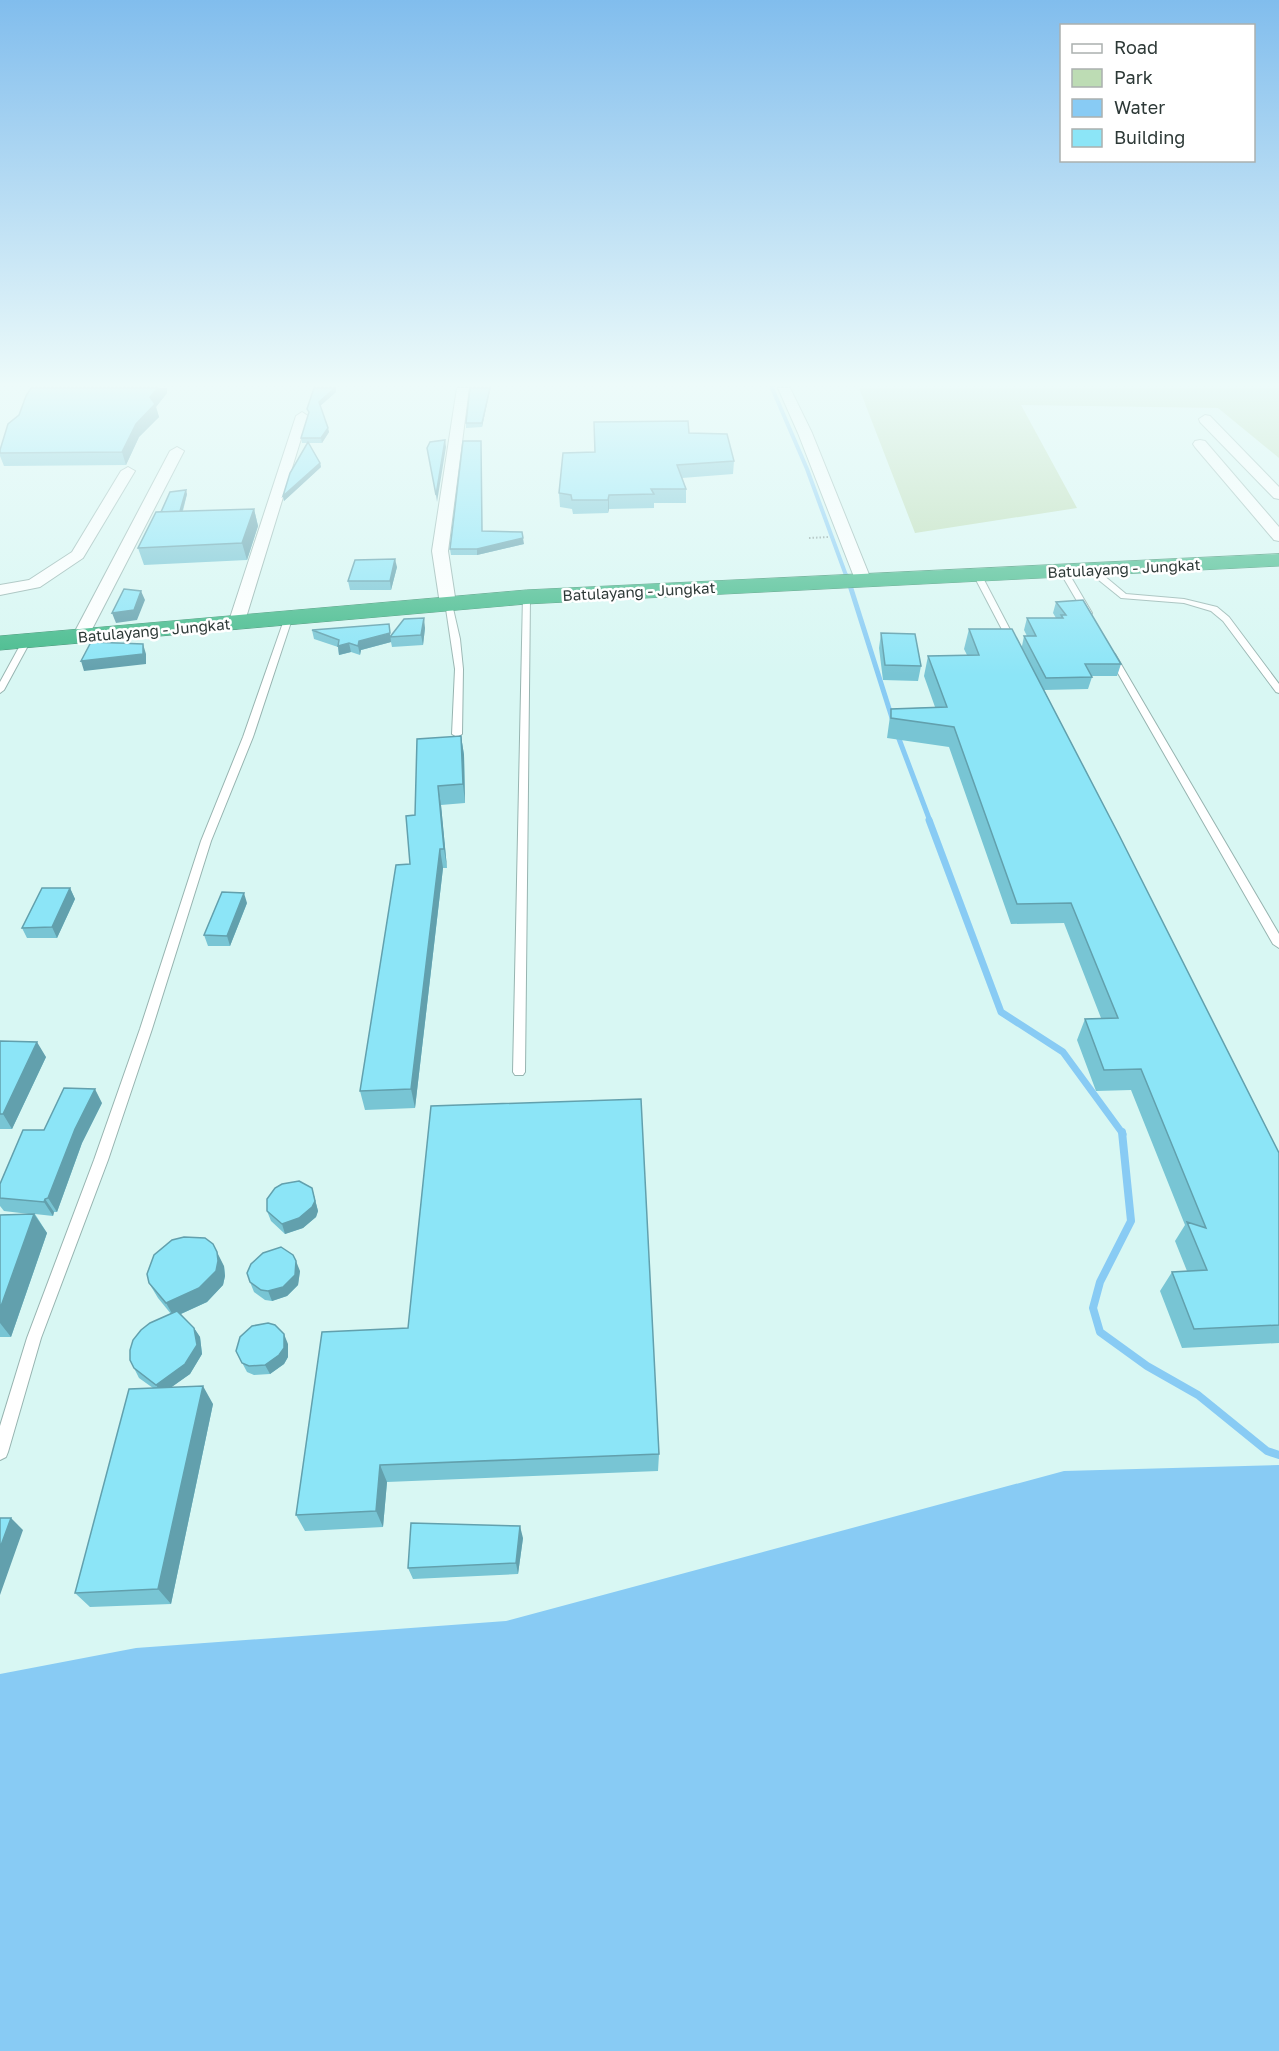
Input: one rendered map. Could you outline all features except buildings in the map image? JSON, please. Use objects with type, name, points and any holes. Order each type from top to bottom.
[{"type":"highway","name":"Batulayang - Jungkat","points":[[0,643],[526,597],[1093,571],[1279,560]]},
{"type":"street","points":[[0,590],[34,584],[78,555],[120,484]]},
{"type":"street","points":[[80,637],[160,484]]},
{"type":"street","points":[[236,624],[281,484]]},
{"type":"street","points":[[448,604],[440,551],[449,484]]},
{"type":"street","points":[[822,484],[854,582]]},
{"type":"street","points":[[1236,484],[1279,537]]},
{"type":"street","points":[[1268,484],[1279,495]]},
{"type":"lane","points":[[1093,571],[1124,596],[1184,601],[1214,609],[1226,619],[1279,690]]},
{"type":"lane","points":[[1064,572],[1094,624]]},
{"type":"lane","points":[[978,576],[1016,650]]},
{"type":"lane","points":[[519,1072],[526,597]]},
{"type":"lane","points":[[448,604],[456,639],[459,669],[457,734]]},
{"type":"lane","points":[[0,1452],[34,1338],[112,1127],[206,841],[248,737],[288,619]]},
{"type":"lane","points":[[0,690],[26,642]]},
{"type":"lane","points":[[1106,645],[1279,944]]},
{"type":"path","points":[[809,538],[823,537]]},
{"type":"green space","points":[[896,484],[1064,484],[1077,508],[915,533]]},
{"type":"water","points":[[1279,1465],[1279,2051],[0,2051],[0,1674],[136,1648],[506,1621],[1064,1471]]},
{"type":"waterway","points":[[812,484],[847,578]]},
{"type":"waterway","points":[[847,576],[893,721]]},
{"type":"waterway","points":[[896,731],[930,821]]},
{"type":"waterway","points":[[929,820],[1001,1012],[1063,1052],[1122,1133]]},
{"type":"waterway","points":[[1122,1133],[1131,1221],[1100,1282],[1093,1308],[1100,1332],[1147,1366],[1198,1395],[1267,1451],[1279,1455]]}]
